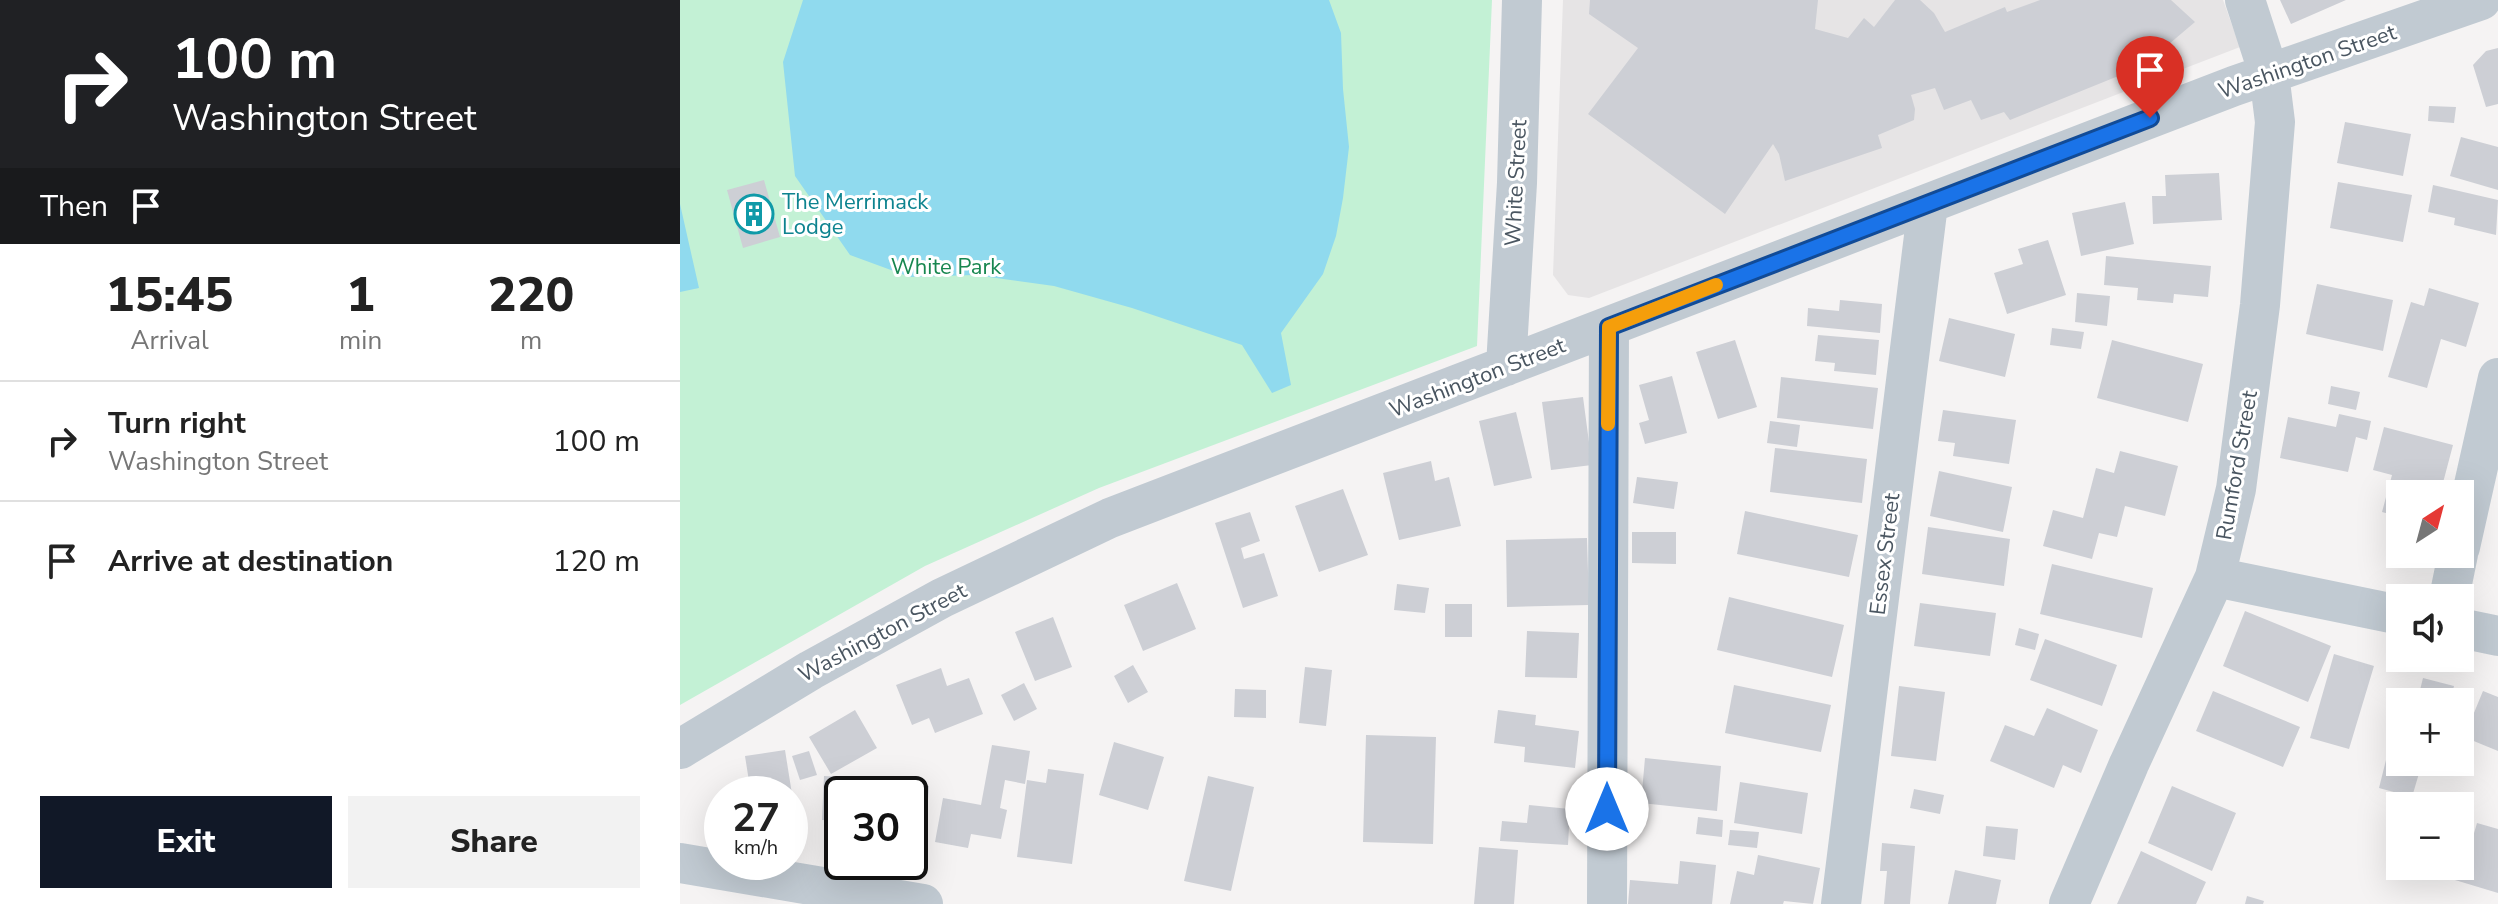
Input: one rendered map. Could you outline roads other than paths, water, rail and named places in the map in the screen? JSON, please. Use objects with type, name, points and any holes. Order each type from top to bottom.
[{"type":"street","name":"White Street","points":[[1506,366],[1517,183],[1522,0]]},
{"type":"street","name":"Rumford Street","points":[[2069,904],[2215,577],[2236,489],[2260,305],[2275,122],[2269,74],[2245,0]]},
{"type":"street","name":"Washington Street","points":[[680,749],[811,670],[942,598],[1110,518],[2269,74],[2481,0]]},
{"type":"street","name":"Essex Street","points":[[1841,904],[1928,204]]},
{"type":"street","points":[[1607,904],[1609,327]]},
{"type":"street","points":[[2474,485],[2498,378]]},
{"type":"street","points":[[2215,577],[2386,612]]},
{"type":"street","points":[[2474,631],[2498,636]]},
{"type":"street","points":[[680,863],[923,904]]},
{"type":"water","points":[[803,0],[1329,0],[1341,33],[1349,147],[1336,236],[1323,274],[1281,333],[1291,385],[1272,393],[1242,345],[1132,308],[1054,286],[974,275],[910,277],[850,255],[795,176],[783,62]]},
{"type":"water","points":[[680,204],[699,288],[680,292]]},
{"type":"place","name":"The Merrimack Lodge","points":[[754,214]]},
{"type":"park label","name":"White Park","points":[[946,266]]}]
